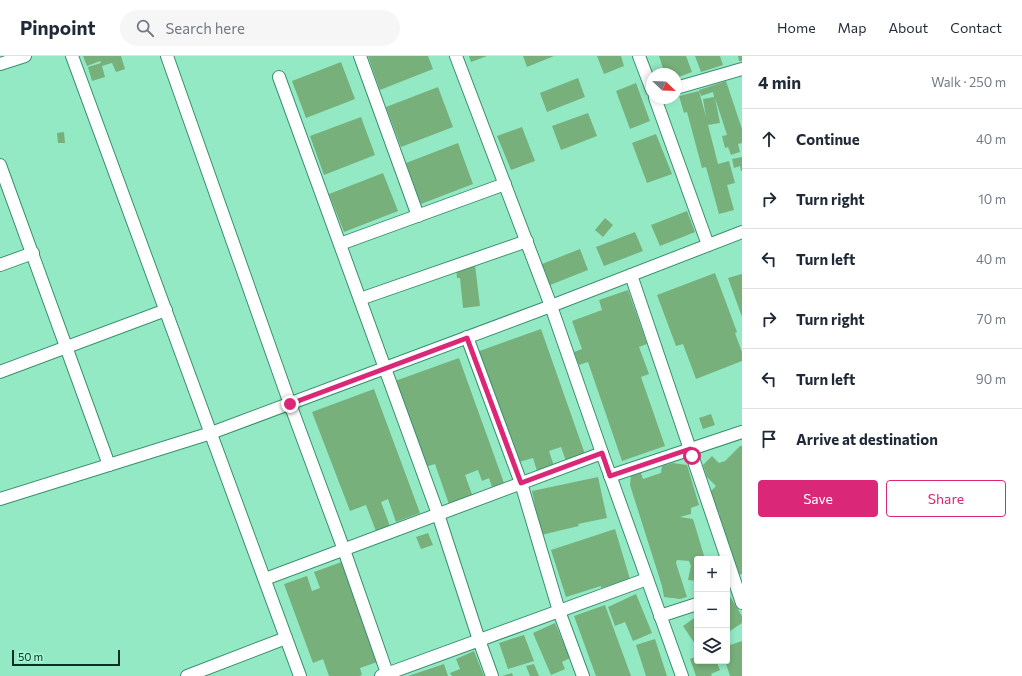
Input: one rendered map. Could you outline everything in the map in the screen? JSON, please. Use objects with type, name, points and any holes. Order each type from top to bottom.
[{"type":"street","points":[[0,64],[24,56]]},
{"type":"street","points":[[72,56],[300,676]]},
{"type":"street","points":[[167,56],[290,404],[344,550],[385,675],[647,579]]},
{"type":"street","points":[[360,56],[418,216]]},
{"type":"street","points":[[456,56],[551,306],[682,676]]},
{"type":"street","points":[[639,56],[646,74]]},
{"type":"street","points":[[682,86],[742,69]]},
{"type":"street","points":[[279,77],[438,514],[492,676]]},
{"type":"street","points":[[657,104],[708,245]]},
{"type":"street","points":[[0,165],[109,465]]},
{"type":"street","points":[[340,244],[505,184]]},
{"type":"street","points":[[0,499],[211,433],[467,338],[742,232]]},
{"type":"street","points":[[360,299],[527,241]]},
{"type":"street","points":[[0,265],[33,253]]},
{"type":"street","points":[[631,275],[736,591],[742,603]]},
{"type":"street","points":[[0,372],[166,310]]},
{"type":"street","points":[[467,338],[521,483],[559,611],[584,676]]},
{"type":"street","points":[[610,476],[742,432]]},
{"type":"street","points":[[264,579],[602,453]]},
{"type":"street","points":[[660,616],[694,605]]},
{"type":"street","points":[[187,676],[286,638]]},
{"type":"building","points":[[83,56],[121,56],[125,69],[116,72],[112,63],[102,66],[105,77],[92,81],[88,67],[101,63],[100,61],[87,66]]},
{"type":"building","points":[[368,56],[428,56],[433,69],[380,90]]},
{"type":"building","points":[[469,56],[487,56],[471,62]]},
{"type":"building","points":[[523,56],[554,56],[527,67]]},
{"type":"building","points":[[597,56],[621,56],[624,66],[604,74]]},
{"type":"building","points":[[659,56],[686,56],[692,72],[682,76],[682,68],[663,68]]},
{"type":"building","points":[[695,56],[720,56],[723,65],[701,72]]},
{"type":"building","points":[[738,56],[742,56],[742,61],[739,61]]},
{"type":"building","points":[[341,62],[355,99],[306,118],[292,81]]},
{"type":"building","points":[[578,78],[585,97],[547,112],[540,93]]},
{"type":"building","points":[[726,81],[742,129],[742,143],[738,144],[740,152],[731,155],[728,147],[725,148],[722,136],[727,135],[715,98],[720,123],[708,125],[718,164],[729,161],[735,183],[727,185],[734,210],[719,214],[706,167],[702,168],[687,112],[684,113],[681,104],[682,95],[699,91],[706,117],[703,99],[714,97],[713,92],[701,96],[699,90]]},
{"type":"building","points":[[636,83],[650,121],[630,129],[616,91]]},
{"type":"building","points":[[438,87],[453,127],[401,147],[386,107]]},
{"type":"building","points":[[588,113],[597,136],[561,150],[552,126]]},
{"type":"building","points":[[361,117],[375,155],[324,175],[310,136]]},
{"type":"building","points":[[522,127],[535,161],[511,170],[497,136]]},
{"type":"building","points":[[64,132],[65,143],[58,143],[57,133]]},
{"type":"building","points":[[656,134],[672,174],[647,183],[632,143]]},
{"type":"building","points":[[458,143],[473,184],[421,204],[406,163]]},
{"type":"building","points":[[742,157],[741,171],[740,166],[734,168],[732,159]]},
{"type":"building","points":[[383,173],[398,211],[344,232],[329,194]]},
{"type":"building","points":[[687,211],[695,232],[660,246],[651,225]]},
{"type":"building","points":[[605,218],[613,225],[603,237],[595,230]]},
{"type":"building","points":[[635,232],[643,251],[604,266],[596,247]]},
{"type":"building","points":[[580,249],[588,270],[550,285],[542,264]]},
{"type":"building","points":[[475,265],[480,306],[463,308],[460,278],[457,278],[456,267]]},
{"type":"building","points":[[715,273],[737,332],[735,333],[742,352],[742,361],[696,379],[683,344],[676,346],[657,295]]},
{"type":"building","points":[[742,274],[742,317],[728,278]]},
{"type":"building","points":[[628,290],[647,344],[639,347],[649,374],[641,377],[665,446],[622,461],[588,362],[579,365],[574,352],[582,349],[572,321],[602,310],[599,300]]},
{"type":"building","points":[[541,329],[586,457],[567,464],[561,447],[549,451],[554,466],[537,471],[533,458],[519,462],[512,441],[506,443],[474,353]]},
{"type":"building","points":[[459,358],[504,483],[492,487],[489,478],[482,481],[478,470],[465,475],[473,497],[452,513],[435,464],[425,467],[395,381]]},
{"type":"building","points":[[374,389],[420,513],[396,522],[388,499],[381,502],[391,529],[377,534],[366,505],[350,511],[312,412]]},
{"type":"building","points":[[711,414],[715,425],[703,429],[699,418]]},
{"type":"building","points":[[740,446],[742,446],[742,574],[738,575],[714,520],[720,514],[716,510],[710,492],[716,486],[707,477],[703,465],[712,456],[719,463],[725,461]]},
{"type":"building","points":[[673,463],[687,465],[699,505],[691,508],[691,514],[680,517],[693,519],[704,556],[694,556],[694,581],[688,580],[691,566],[689,561],[677,560],[676,563],[687,597],[680,599],[664,597],[662,586],[630,485],[631,476],[641,473],[643,479],[661,473],[662,466]]},
{"type":"building","points":[[598,477],[607,518],[578,524],[579,526],[541,535],[532,491]]},
{"type":"building","points":[[615,529],[630,579],[566,597],[551,550]]},
{"type":"building","points":[[428,533],[433,545],[421,549],[416,537]]},
{"type":"building","points":[[347,560],[383,660],[360,668],[362,675],[359,676],[329,676],[323,659],[313,663],[284,584],[307,576],[312,591],[320,588],[314,572]]},
{"type":"building","points":[[636,594],[652,633],[633,641],[625,622],[615,626],[608,607]]},
{"type":"building","points":[[730,597],[742,616],[742,623],[730,631]]},
{"type":"building","points":[[605,605],[631,676],[596,676],[574,616]]},
{"type":"building","points":[[694,618],[694,642],[683,626]]},
{"type":"building","points":[[555,623],[570,658],[562,662],[565,669],[551,675],[533,633]]},
{"type":"building","points":[[524,635],[534,661],[508,669],[499,643]]},
{"type":"building","points":[[655,639],[667,676],[646,676],[636,645]]},
{"type":"building","points":[[742,641],[742,676],[730,676],[726,664],[730,664],[730,645]]},
{"type":"building","points":[[474,651],[484,676],[452,676],[450,673],[460,669],[456,659]]},
{"type":"building","points":[[694,657],[694,664],[717,664],[720,670],[711,674],[712,676],[696,676],[690,659]]},
{"type":"building","points":[[444,664],[448,676],[408,676]]},
{"type":"building","points":[[534,664],[539,676],[530,676],[526,666]]},
{"type":"building","points":[[512,673],[513,676],[502,676]]},
{"type":"route","points":[[290,404],[467,338],[521,483],[602,453],[610,476],[690,449],[692,456]]}]
